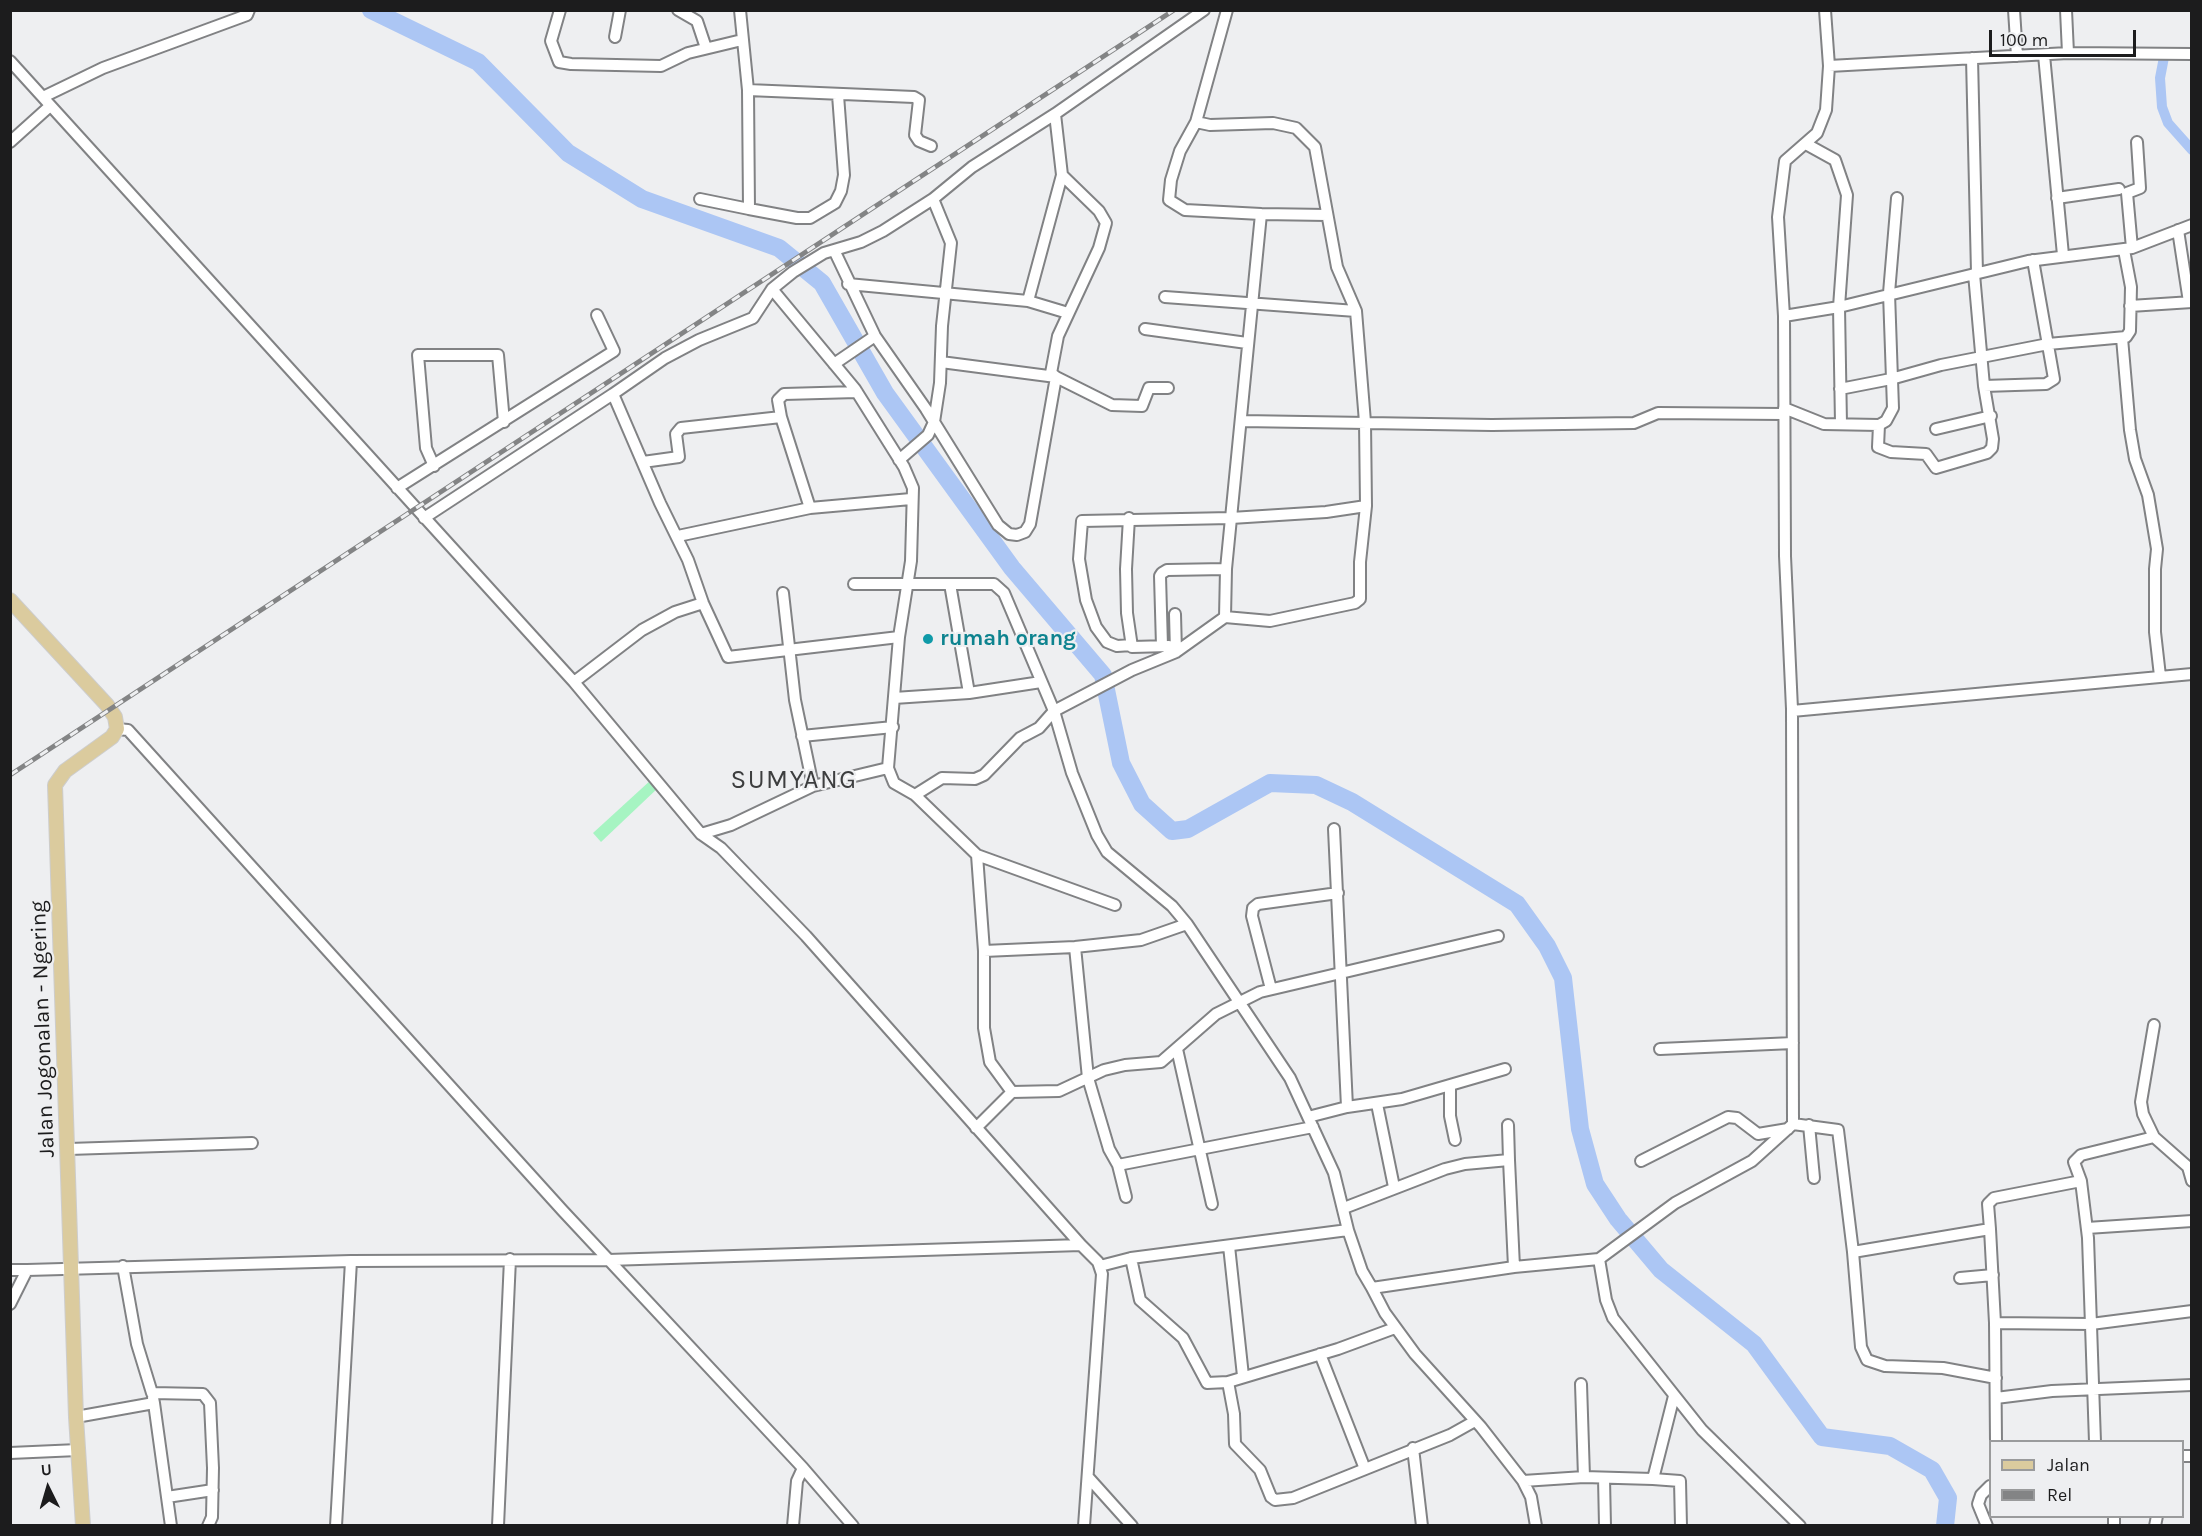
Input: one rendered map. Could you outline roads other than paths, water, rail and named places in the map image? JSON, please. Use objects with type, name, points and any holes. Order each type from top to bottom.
[{"type":"main road","points":[[10,600],[106,705],[115,717],[117,729]]},
{"type":"main road","name":"Jalan Jogonalan - Ngering","points":[[83,1526],[76,1417],[69,1149],[55,785],[65,771],[112,737],[117,729]]},
{"type":"street","points":[[10,142],[46,101],[103,68],[247,15],[249,10]]},
{"type":"street","points":[[560,10],[551,41],[559,62],[662,66],[688,52],[742,40]]},
{"type":"street","points":[[615,37],[620,10]]},
{"type":"street","points":[[678,10],[697,21],[706,48]]},
{"type":"street","points":[[740,10],[748,90],[749,209]]},
{"type":"street","points":[[424,518],[691,344],[753,318],[772,290],[793,272],[829,251],[876,234],[933,199],[972,167],[1055,114],[1204,10]]},
{"type":"street","points":[[1227,10],[1196,122],[1180,151],[1171,180],[1169,200],[1185,210],[1327,215]]},
{"type":"street","points":[[1372,1288],[1514,1267],[1599,1259],[1651,1219],[1715,1180],[1752,1161],[1791,1126],[1792,711],[1785,556],[1784,316],[1778,217],[1785,161],[1817,133],[1826,110],[1828,66],[1825,10]]},
{"type":"street","points":[[2014,10],[2017,56]]},
{"type":"street","points":[[2066,10],[2068,53]]},
{"type":"street","points":[[1828,66],[2068,53],[2192,54]]},
{"type":"street","points":[[2044,55],[2063,255]]},
{"type":"street","points":[[1879,425],[1878,447],[1891,452],[1926,454],[1936,468],[1987,453],[1992,448],[1991,416],[1980,358],[1972,58]]},
{"type":"street","points":[[10,62],[574,682],[701,834],[717,845],[761,893],[806,936],[1100,1266],[1102,1278],[1084,1526]]},
{"type":"street","points":[[748,90],[914,97],[919,100],[915,135],[919,141],[931,146]]},
{"type":"street","points":[[700,199],[797,218],[810,218],[834,203],[841,191],[844,175],[838,95]]},
{"type":"street","points":[[1028,301],[1062,175],[1055,114]]},
{"type":"street","points":[[915,795],[942,778],[975,779],[984,775],[1020,738],[1039,728],[1054,711],[1064,704],[1132,670],[1175,652],[1225,617],[1270,621],[1358,602],[1366,506],[1365,422],[1356,311],[1337,267],[1315,147],[1296,128],[1273,123],[1210,125],[1196,122]]},
{"type":"street","points":[[1840,389],[1892,380],[1941,365],[2048,344],[2122,338],[2130,331],[2131,287],[2127,193],[2140,188],[2138,142]]},
{"type":"street","points":[[1806,144],[1835,160],[1847,195],[1839,307],[1841,424]]},
{"type":"street","points":[[1062,175],[1099,211],[1106,223],[1099,248],[1058,336],[1051,373],[1112,405],[1142,406],[1149,388],[1168,387]]},
{"type":"street","points":[[2057,198],[2119,189]]},
{"type":"street","points":[[1242,421],[1492,425],[1634,423],[1650,414],[1658,413],[1783,411],[1824,424],[1879,425],[1891,416],[1889,293],[1897,198]]},
{"type":"street","points":[[899,460],[928,435],[934,422],[941,362],[944,293],[951,243],[933,199]]},
{"type":"street","points":[[1225,617],[1226,569],[1261,214]]},
{"type":"street","points":[[1784,316],[1839,307],[1889,293],[2033,260],[2128,249],[2192,225]]},
{"type":"street","points":[[2130,306],[2190,302],[2178,230]]},
{"type":"street","points":[[829,251],[874,338],[934,422],[998,525],[1009,534],[1017,535],[1025,532],[1030,524],[1056,376]]},
{"type":"street","points":[[1984,386],[2051,382],[2054,372],[2033,260]]},
{"type":"street","points":[[848,284],[1028,301],[1068,313]]},
{"type":"street","points":[[772,290],[836,363],[857,392],[899,460],[913,488],[911,561],[899,637],[888,768],[894,783],[915,795],[976,855],[1115,905]]},
{"type":"street","points":[[1165,297],[1356,311]]},
{"type":"street","points":[[397,488],[614,351],[597,315]]},
{"type":"street","points":[[1145,328],[1247,343]]},
{"type":"street","points":[[836,363],[874,338]]},
{"type":"street","points":[[2122,338],[2132,440],[2148,495],[2156,538],[2155,632],[2160,676]]},
{"type":"street","points":[[434,466],[426,448],[418,355],[498,355],[504,422]]},
{"type":"street","points":[[941,362],[1056,376]]},
{"type":"street","points":[[810,508],[781,417],[778,400],[784,394],[857,392]]},
{"type":"street","points":[[613,394],[678,536],[703,603],[728,657],[899,637]]},
{"type":"street","points":[[1936,429],[1991,416]]},
{"type":"street","points":[[643,462],[679,458],[676,434],[681,428],[781,417]]},
{"type":"street","points":[[678,536],[810,508],[911,499]]},
{"type":"street","points":[[1175,652],[1169,646],[1134,648],[1132,645],[1117,646],[1107,642],[1096,627],[1086,600],[1079,559],[1082,520],[1231,518],[1326,512],[1366,506]]},
{"type":"street","points":[[1129,518],[1126,569],[1132,645]]},
{"type":"street","points":[[1162,646],[1160,576],[1162,573],[1167,570],[1226,569]]},
{"type":"street","points":[[855,584],[907,582],[994,584],[1004,593],[1054,711],[1072,773],[1097,835],[1107,852],[1172,906],[1187,924],[1290,1078],[1334,1173],[1348,1230],[1362,1271],[1395,1328],[1523,1481],[1533,1502],[1536,1526]]},
{"type":"street","points":[[950,584],[969,693]]},
{"type":"street","points":[[783,593],[802,736],[813,786]]},
{"type":"street","points":[[574,682],[642,630],[675,612],[703,603]]},
{"type":"street","points":[[1175,614],[1175,652]]},
{"type":"street","points":[[1792,711],[2192,674]]},
{"type":"street","points":[[894,698],[969,693],[1041,682]]},
{"type":"street","points":[[802,736],[893,727]]},
{"type":"street","points":[[117,729],[128,730],[608,1260],[803,1468],[853,1526]]},
{"type":"street","points":[[701,834],[731,825],[813,786],[888,768]]},
{"type":"street","points":[[1334,829],[1347,1107]]},
{"type":"street","points":[[976,855],[984,951],[984,1028],[987,1052],[990,1062],[1012,1092]]},
{"type":"street","points":[[1271,988],[1252,916],[1253,908],[1258,904],[1338,893]]},
{"type":"street","points":[[984,951],[1075,947],[1141,940],[1187,924]]},
{"type":"street","points":[[976,1128],[1012,1092],[1051,1092],[1125,1065],[1161,1062],[1216,1014],[1239,1001],[1271,988],[1498,936]]},
{"type":"street","points":[[1075,947],[1088,1078],[1109,1149],[1118,1165],[1126,1197]]},
{"type":"street","points":[[2154,1025],[2142,1102],[2143,1114],[2154,1137],[2186,1158],[2192,1181]]},
{"type":"street","points":[[1660,1048],[1793,1043]]},
{"type":"street","points":[[1177,1049],[1212,1204]]},
{"type":"street","points":[[1118,1165],[1201,1151],[1311,1122],[1347,1107],[1377,1104],[1450,1087],[1505,1069]]},
{"type":"street","points":[[1450,1087],[1450,1116],[1455,1140]]},
{"type":"street","points":[[1377,1104],[1394,1187]]},
{"type":"street","points":[[1641,1161],[1728,1117],[1737,1118],[1758,1134],[1791,1126],[1809,1125],[1836,1129],[1839,1132],[1853,1252],[1861,1347],[1867,1360],[1885,1366],[1943,1368],[1996,1378]]},
{"type":"street","points":[[1508,1125],[1514,1267]]},
{"type":"street","points":[[1809,1125],[1814,1178]]},
{"type":"street","points":[[2095,1440],[2087,1228],[2081,1181],[2074,1165],[2077,1157],[2154,1137]]},
{"type":"street","points":[[69,1149],[252,1143]]},
{"type":"street","points":[[1344,1208],[1394,1187],[1465,1164],[1509,1160]]},
{"type":"street","points":[[1996,1440],[1994,1275],[1988,1204],[1994,1198],[2081,1181]]},
{"type":"street","points":[[2087,1228],[2192,1221]]},
{"type":"street","points":[[1853,1252],[1990,1229]]},
{"type":"street","points":[[1100,1266],[1131,1258],[1348,1230]]},
{"type":"street","points":[[10,1270],[351,1261],[608,1260],[1081,1245]]},
{"type":"street","points":[[1229,1246],[1244,1376]]},
{"type":"street","points":[[1131,1258],[1137,1292],[1144,1305],[1183,1338],[1205,1381],[1213,1384],[1228,1382],[1320,1354],[1395,1328]]},
{"type":"street","points":[[498,1526],[510,1259]]},
{"type":"street","points":[[1599,1259],[1606,1300],[1613,1318],[1702,1430],[1800,1526]]},
{"type":"street","points":[[336,1526],[351,1261]]},
{"type":"street","points":[[123,1266],[137,1344],[153,1398],[171,1526]]},
{"type":"street","points":[[10,1304],[27,1270]]},
{"type":"street","points":[[1960,1278],[1994,1275]]},
{"type":"street","points":[[1995,1323],[2091,1324],[2192,1311]]},
{"type":"street","points":[[1320,1354],[1365,1469]]},
{"type":"street","points":[[1228,1382],[1234,1414],[1235,1444],[1260,1470],[1273,1499],[1293,1498],[1450,1435],[1475,1421]]},
{"type":"street","points":[[1581,1384],[1584,1477]]},
{"type":"street","points":[[1996,1398],[2094,1388],[2192,1385]]},
{"type":"street","points":[[76,1417],[153,1398],[203,1394],[209,1400],[213,1490],[212,1517],[208,1526]]},
{"type":"street","points":[[1653,1479],[1674,1396]]},
{"type":"street","points":[[1413,1448],[1422,1526]]},
{"type":"street","points":[[10,1453],[78,1450]]},
{"type":"street","points":[[793,1526],[797,1481],[803,1468]]},
{"type":"street","points":[[1523,1481],[1584,1477],[1680,1481],[1681,1526]]},
{"type":"street","points":[[1088,1478],[1131,1526]]},
{"type":"street","points":[[1604,1478],[1605,1526]]},
{"type":"street","points":[[1987,1526],[1978,1504],[1981,1495],[1989,1487]]},
{"type":"street","points":[[167,1497],[213,1490]]},
{"type":"waterway","points":[[371,10],[478,62],[568,153],[642,199],[779,248],[822,283],[885,393],[1012,568],[1103,675],[1121,763],[1142,804],[1172,831],[1188,829],[1270,783],[1316,785],[1352,802],[1517,904],[1547,946],[1563,978],[1580,1129],[1595,1184],[1618,1219],[1661,1270],[1754,1344],[1822,1437],[1890,1446],[1932,1470],[1948,1498],[1945,1526]]},
{"type":"waterway","points":[[2165,52],[2160,78],[2162,107],[2168,123],[2192,150]]},
{"type":"railway","points":[[10,775],[1174,10]]},
{"type":"place","name":"rumah orang","points":[[928,639]]},
{"type":"district","name":"SUMYANG","points":[[794,781]]}]
